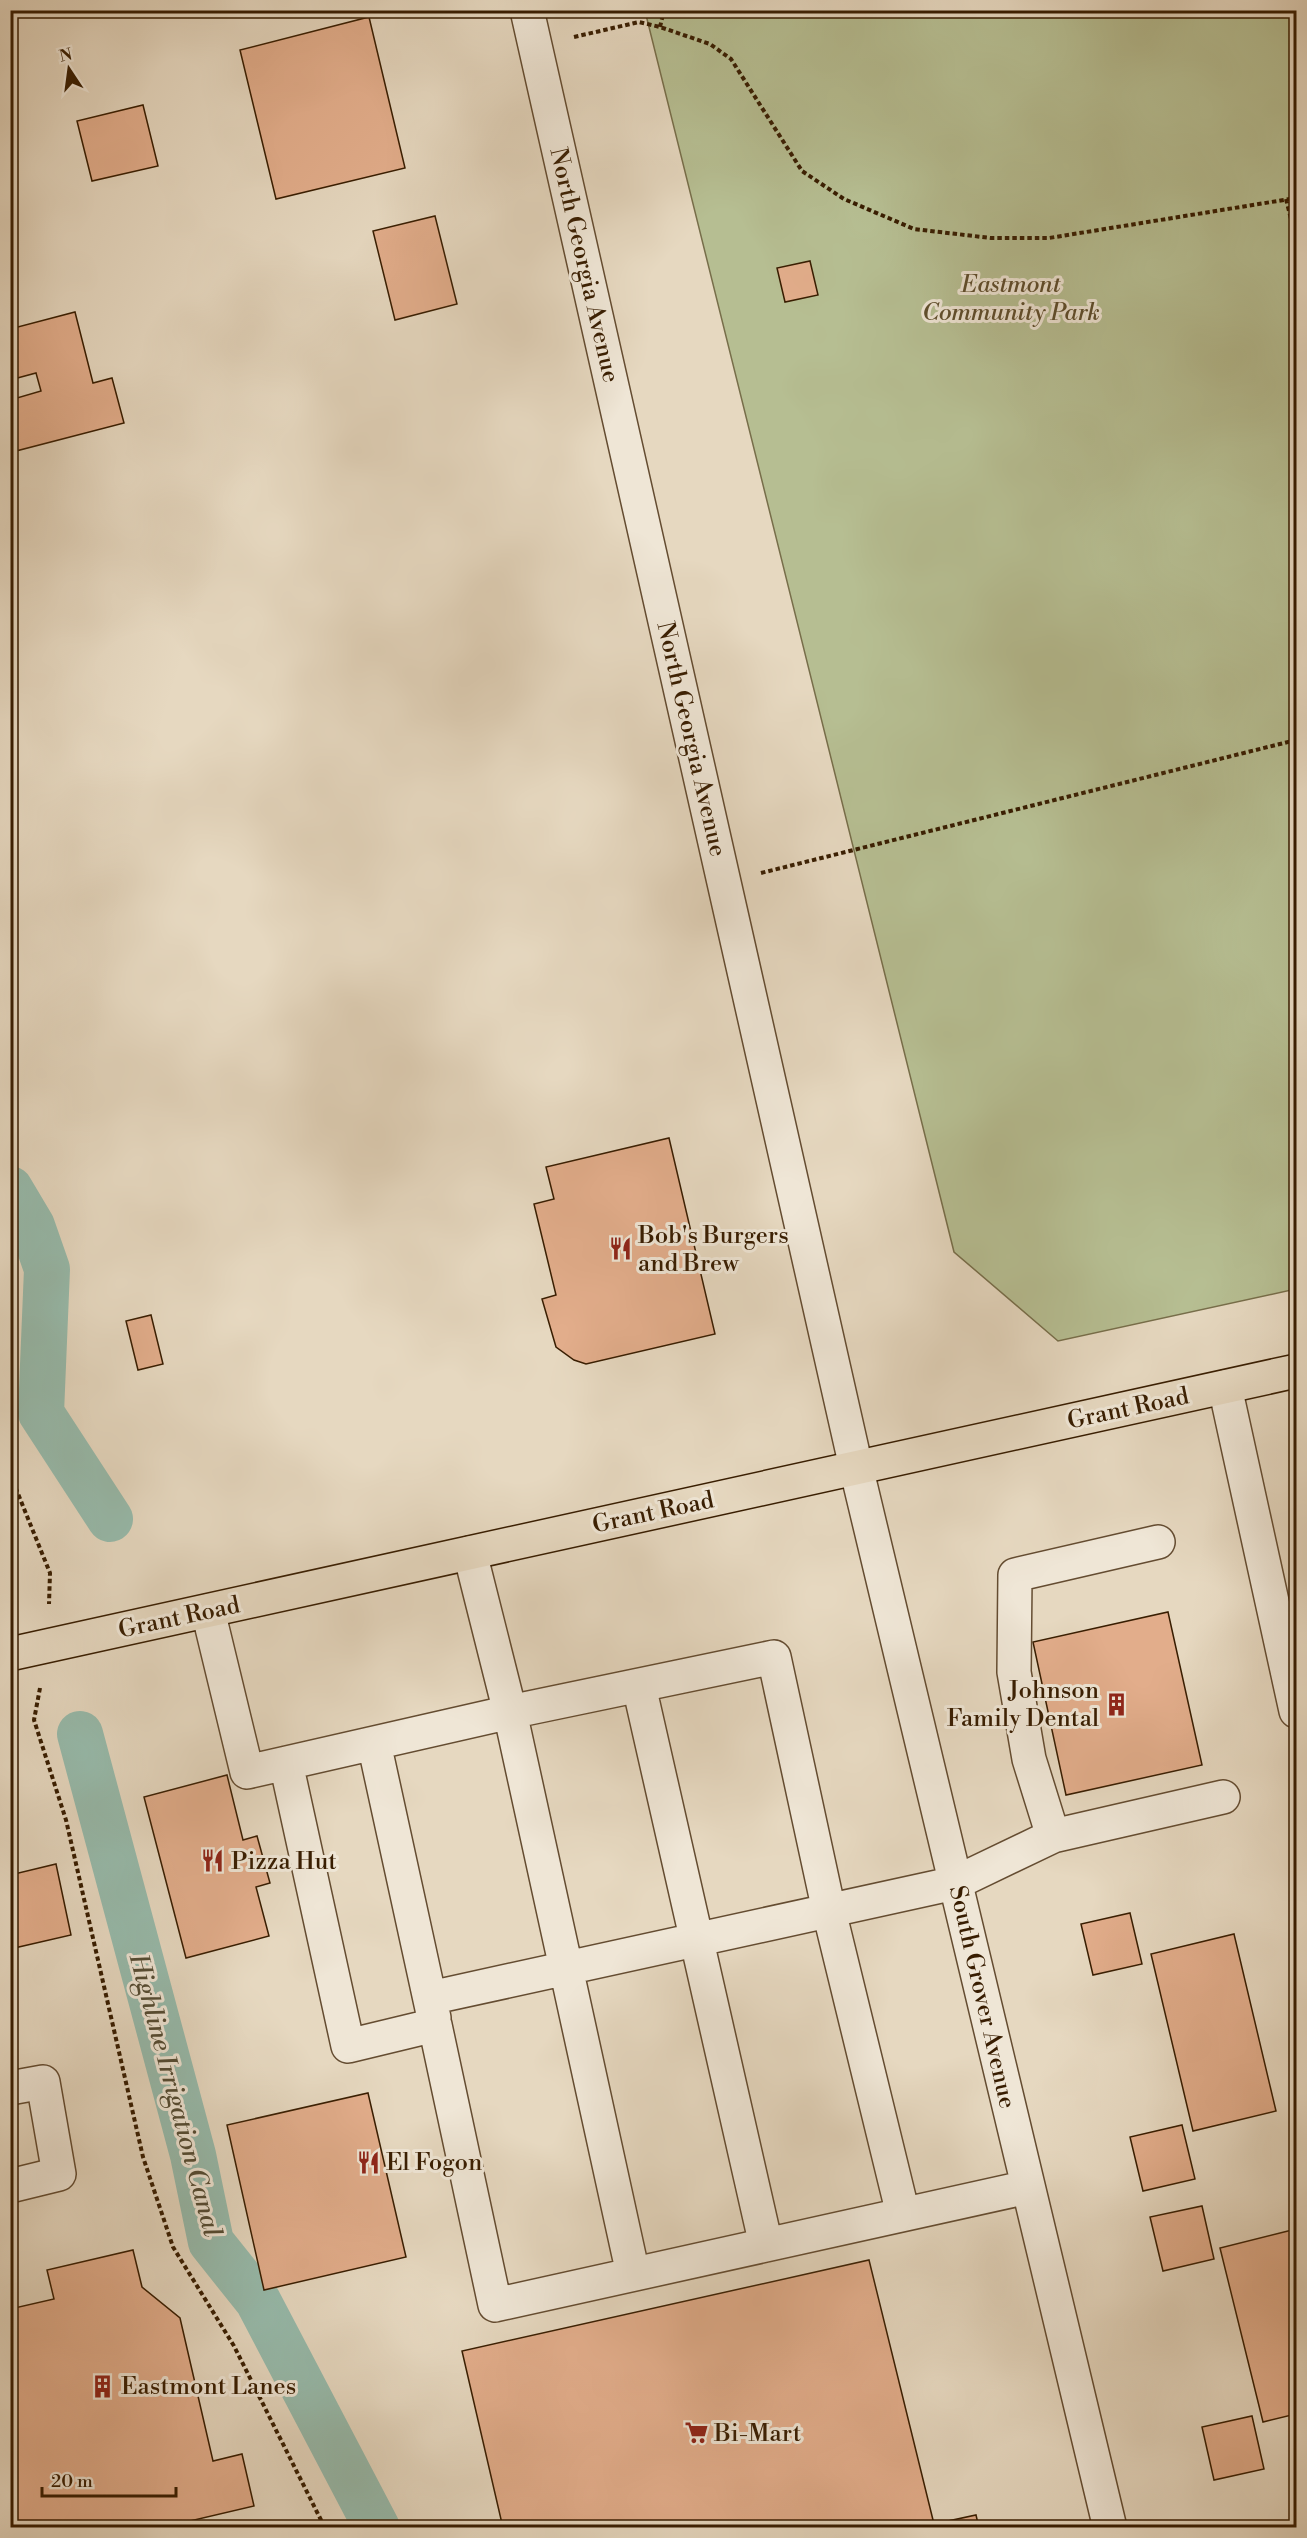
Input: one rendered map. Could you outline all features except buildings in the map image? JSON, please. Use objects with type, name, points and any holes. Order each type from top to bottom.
[{"type":"main road","name":"Grant Road","points":[[10,1654],[1296,1371]]},
{"type":"street","name":"North Georgia Avenue","points":[[527,10],[856,1467]]},
{"type":"street","points":[[1224,1387],[1296,1711]]},
{"type":"street","name":"South Grover Avenue","points":[[856,1467],[1110,2528]]},
{"type":"street","points":[[1053,1836],[1029,1759],[1014,1672],[1015,1575],[1158,1542]]},
{"type":"street","points":[[470,1553],[510,1712],[633,2274]]},
{"type":"street","points":[[208,1611],[247,1772],[510,1712],[774,1658],[830,1911],[903,2214]]},
{"type":"street","points":[[639,1686],[766,2245]]},
{"type":"street","points":[[374,1743],[495,2305],[1028,2187]]},
{"type":"street","points":[[286,1763],[348,2046],[433,2012],[566,1968],[956,1883],[1053,1836],[1223,1797]]},
{"type":"street","points":[[10,2088],[44,2082],[59,2174],[10,2186]]},
{"type":"path","points":[[660,27],[663,10]]},
{"type":"path","points":[[1291,10],[1296,26]]},
{"type":"path","points":[[535,46],[639,22],[710,44],[731,59],[802,171],[844,199],[914,229],[991,238],[1049,238],[1296,198]]},
{"type":"path","points":[[1286,200],[1296,239]]},
{"type":"path","points":[[724,882],[1296,740]]},
{"type":"path","points":[[10,1474],[50,1573],[49,1645],[34,1720],[66,1820],[143,2157],[173,2247],[234,2346],[325,2528]]},
{"type":"green space","name":"Eastmont Community Park","points":[[645,11],[1296,11],[1296,1289],[1058,1341],[954,1252]]},
{"type":"waterway","name":"Highline Irrigation Canal","points":[[10,1189],[32,1226],[47,1269],[41,1413],[110,1519]]},
{"type":"waterway","name":"Highline Irrigation Canal","points":[[80,1734],[193,2155],[211,2242],[258,2301],[377,2528]]},
{"type":"place","name":"Bob's Burgers and Brew","points":[[620,1249]]},
{"type":"place","name":"Johnson Family Dental","points":[[1117,1704]]},
{"type":"place","name":"Pizza Hut","points":[[213,1861]]},
{"type":"place","name":"El Fogon","points":[[368,2162]]},
{"type":"place","name":"Eastmont Lanes","points":[[103,2386]]},
{"type":"place","name":"Bi-Mart","points":[[696,2433]]}]
